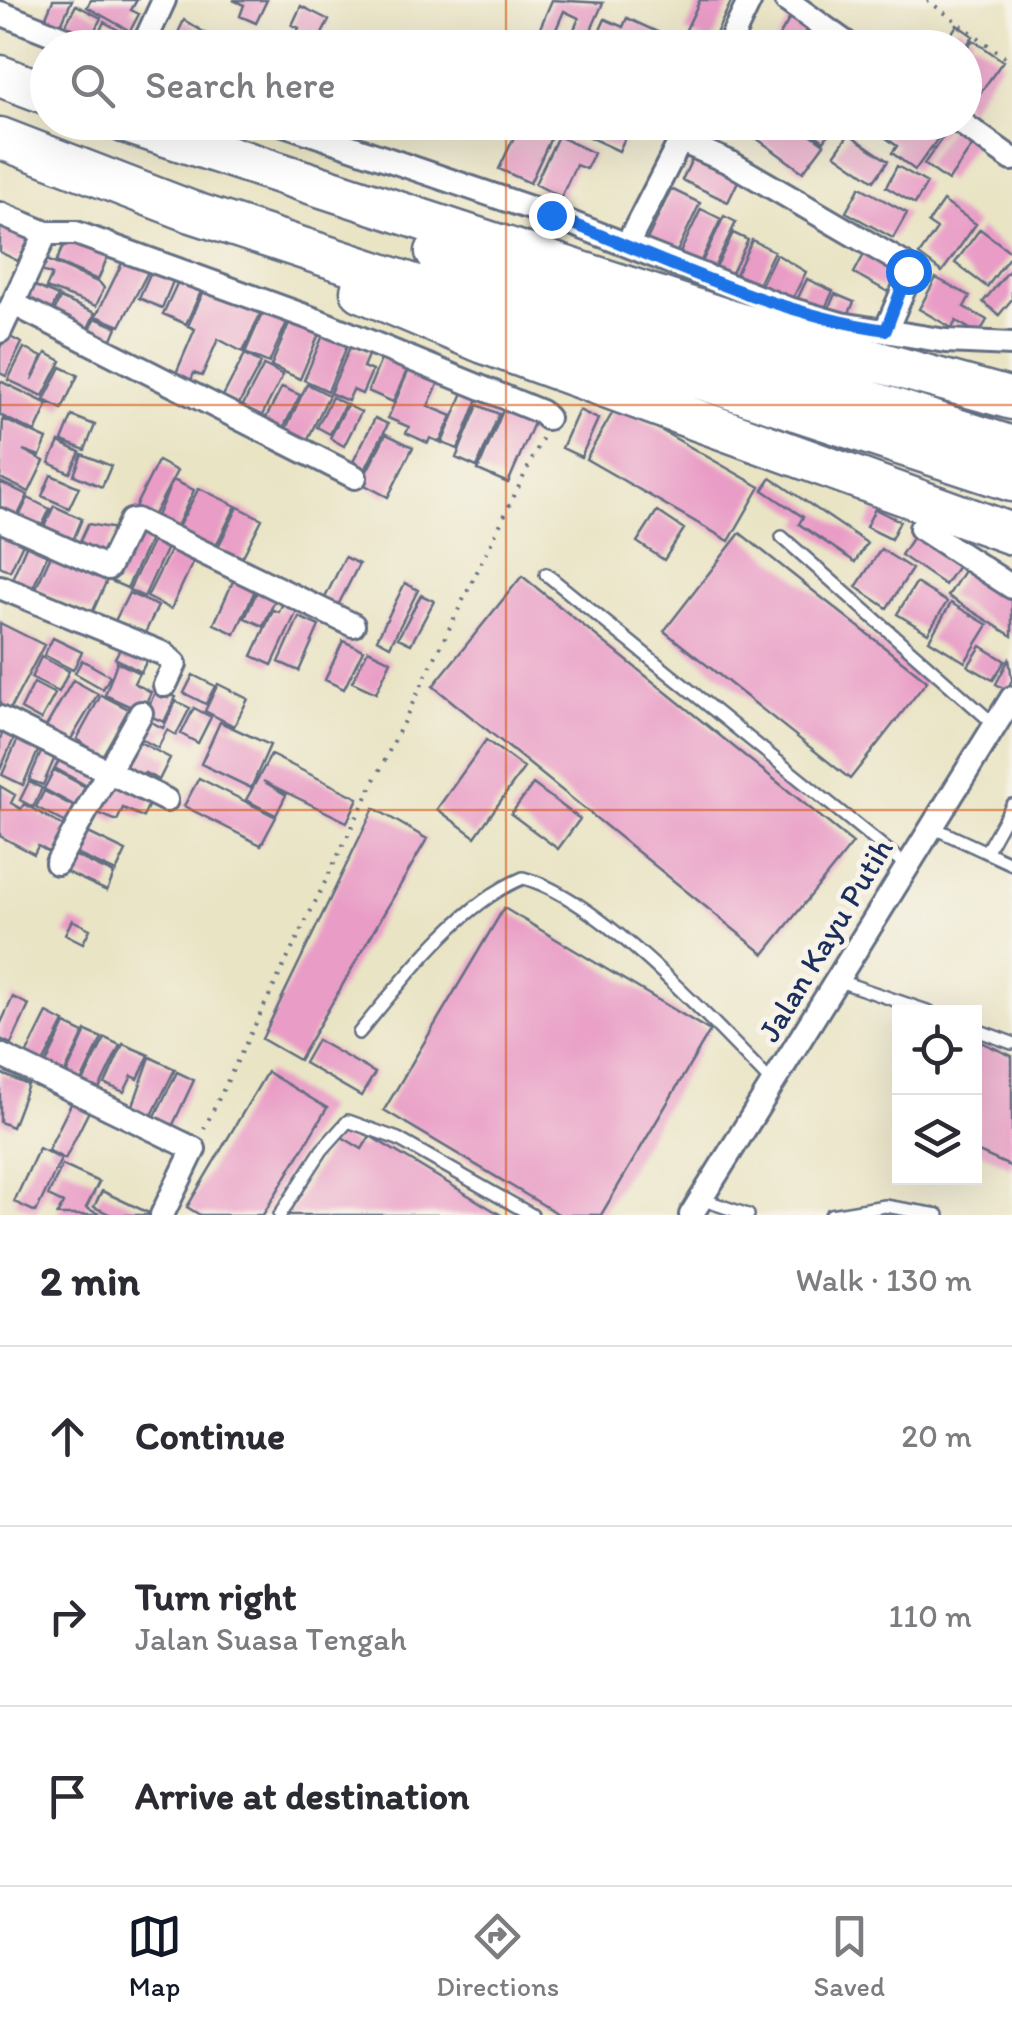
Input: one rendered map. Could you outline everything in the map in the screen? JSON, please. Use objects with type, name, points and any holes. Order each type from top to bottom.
[{"type":"highway","points":[[0,76],[30,87]]},
{"type":"highway","points":[[0,138],[119,185],[484,343],[1012,534]]},
{"type":"highway","points":[[170,140],[463,263],[664,335],[1012,447]]},
{"type":"highway","points":[[170,140],[737,324],[1012,399]]},
{"type":"highway","points":[[119,185],[657,367],[1012,480]]},
{"type":"highway","points":[[668,410],[1012,517]]},
{"type":"street","points":[[150,30],[164,0]]},
{"type":"street","points":[[735,30],[750,0]]},
{"type":"street","points":[[786,0],[828,30]]},
{"type":"street","points":[[0,13],[43,30]]},
{"type":"street","points":[[982,138],[1012,159]]},
{"type":"street","points":[[329,140],[628,245],[786,308],[886,330],[1012,344]]},
{"type":"street","points":[[628,245],[681,140]]},
{"type":"street","points":[[696,140],[904,264],[909,277],[886,330]]},
{"type":"street","points":[[0,214],[46,233],[76,233],[316,320],[541,412],[547,418]]},
{"type":"street","points":[[0,331],[46,233]]},
{"type":"street","points":[[14,304],[355,477]]},
{"type":"street","points":[[0,520],[108,568],[130,521],[136,520],[353,625]]},
{"type":"street","points":[[920,528],[1012,587]]},
{"type":"street","points":[[0,587],[164,654],[174,664],[165,685]]},
{"type":"street","name":"Jalan Kayu Putih","points":[[696,1207],[1012,698]]},
{"type":"street","points":[[57,863],[141,713]]},
{"type":"street","points":[[0,718],[166,800]]},
{"type":"street","points":[[0,1054],[194,1149],[162,1215]]},
{"type":"lane","points":[[782,536],[995,725]]},
{"type":"lane","points":[[546,574],[907,866]]},
{"type":"lane","points":[[986,852],[1012,805]]},
{"type":"lane","points":[[932,826],[1012,864]]},
{"type":"lane","points":[[359,1033],[408,974],[475,909],[523,878],[562,895],[645,958],[774,1085]]},
{"type":"lane","points":[[839,981],[909,1005]]},
{"type":"lane","points":[[982,1032],[1012,1043]]},
{"type":"lane","points":[[280,1215],[322,1150],[348,1121],[398,1140],[532,1215]]},
{"type":"lane","points":[[831,1215],[886,1206],[938,1215]]},
{"type":"lane","points":[[696,1207],[748,1215]]},
{"type":"path","points":[[927,0],[968,30]]},
{"type":"path","points":[[982,40],[1012,62]]},
{"type":"path","points":[[194,1149],[543,437],[547,418]]},
{"type":"building","points":[[53,0],[72,0],[58,30],[43,24]]},
{"type":"building","points":[[91,0],[137,0],[131,10],[139,14],[128,30],[87,7]]},
{"type":"building","points":[[233,0],[267,0],[256,23],[240,16],[244,5]]},
{"type":"building","points":[[552,0],[603,3],[591,30],[574,30],[579,18],[564,11],[556,30],[540,28]]},
{"type":"building","points":[[700,0],[732,0],[718,30],[686,30]]},
{"type":"building","points":[[76,5],[101,18],[95,30],[63,30]]},
{"type":"building","points":[[301,6],[329,20],[324,30],[298,30],[292,25]]},
{"type":"building","points":[[627,18],[653,30],[600,30],[605,19],[623,27]]},
{"type":"building","points":[[790,18],[807,28],[806,30],[783,30]]},
{"type":"building","points":[[184,20],[200,30],[179,30]]},
{"type":"building","points":[[104,22],[118,30],[100,30]]},
{"type":"building","points":[[982,46],[1003,61],[982,90]]},
{"type":"building","points":[[513,140],[550,140],[530,183],[499,169]]},
{"type":"building","points":[[556,140],[566,140],[594,153],[586,169],[576,165],[561,197],[535,184]]},
{"type":"building","points":[[595,140],[624,140],[619,151]]},
{"type":"building","points":[[759,140],[819,140],[824,144],[803,172]]},
{"type":"building","points":[[845,140],[858,140],[888,161],[874,181],[835,154]]},
{"type":"building","points":[[889,140],[937,140],[915,170],[892,153],[897,146]]},
{"type":"building","points":[[941,140],[976,141],[948,181],[924,164]]},
{"type":"building","points":[[694,155],[740,177],[728,202],[682,180]]},
{"type":"building","points":[[897,166],[927,183],[915,204],[886,187]]},
{"type":"building","points":[[860,187],[907,213],[893,238],[846,212]]},
{"type":"building","points":[[671,189],[700,203],[674,258],[645,244]]},
{"type":"building","points":[[943,201],[976,224],[942,272],[919,255],[937,229],[928,223]]},
{"type":"building","points":[[701,209],[721,219],[698,267],[678,257]]},
{"type":"building","points":[[724,216],[736,222],[711,274],[699,268]]},
{"type":"building","points":[[0,225],[29,239],[18,261],[0,252]]},
{"type":"building","points":[[980,229],[1012,253],[987,287],[955,263]]},
{"type":"building","points":[[733,233],[748,240],[728,281],[713,273]]},
{"type":"building","points":[[67,238],[108,256],[98,280],[56,262]]},
{"type":"building","points":[[752,240],[774,251],[754,293],[732,283]]},
{"type":"building","points":[[867,249],[903,270],[890,293],[854,273]]},
{"type":"building","points":[[776,254],[806,272],[793,298],[760,287]]},
{"type":"building","points":[[126,255],[151,266],[120,326],[96,316]]},
{"type":"building","points":[[47,260],[100,283],[104,288],[96,306],[46,288],[52,275],[42,271]]},
{"type":"building","points":[[154,265],[176,274],[162,308],[139,298]]},
{"type":"building","points":[[1012,267],[1012,299],[999,315],[983,302]]},
{"type":"building","points":[[181,275],[204,285],[186,324],[163,314]]},
{"type":"building","points":[[936,278],[970,296],[964,307],[987,320],[979,334],[956,321],[952,328],[919,309]]},
{"type":"building","points":[[807,279],[833,291],[821,317],[795,304]]},
{"type":"building","points":[[33,285],[58,296],[48,319],[24,308]]},
{"type":"building","points":[[206,286],[262,310],[243,352],[218,339],[202,376],[194,373],[189,385],[174,378],[195,329],[188,326]]},
{"type":"building","points":[[835,294],[854,302],[845,322],[826,314]]},
{"type":"building","points":[[60,298],[95,313],[85,335],[50,321]]},
{"type":"building","points":[[264,309],[288,320],[269,363],[245,353]]},
{"type":"building","points":[[95,318],[117,327],[109,346],[87,337]]},
{"type":"building","points":[[290,321],[319,334],[300,379],[271,366]]},
{"type":"building","points":[[324,333],[348,344],[328,391],[304,380]]},
{"type":"building","points":[[6,335],[22,343],[6,376],[0,373],[0,348]]},
{"type":"building","points":[[351,345],[369,353],[363,367],[372,371],[362,394],[353,390],[348,401],[330,393]]},
{"type":"building","points":[[24,348],[42,357],[32,380],[46,353],[61,361],[43,396],[8,380]]},
{"type":"building","points":[[245,354],[261,363],[239,404],[223,396]]},
{"type":"building","points":[[382,357],[408,368],[393,402],[368,391]]},
{"type":"building","points":[[264,365],[283,375],[260,419],[241,409]]},
{"type":"building","points":[[61,367],[78,375],[62,409],[44,400]]},
{"type":"building","points":[[410,367],[440,380],[428,406],[452,416],[440,442],[430,438],[428,443],[406,433],[409,427],[388,418]]},
{"type":"building","points":[[0,381],[48,404],[35,432],[0,415]]},
{"type":"building","points":[[307,384],[329,395],[305,445],[283,435]]},
{"type":"building","points":[[282,387],[300,395],[279,436],[261,427]]},
{"type":"building","points":[[464,390],[479,396],[458,449],[442,443]]},
{"type":"building","points":[[332,397],[345,404],[330,434],[317,427]]},
{"type":"building","points":[[506,403],[537,416],[508,483],[478,470]]},
{"type":"building","points":[[347,405],[361,412],[344,446],[330,438]]},
{"type":"building","points":[[478,405],[499,414],[477,467],[456,458]]},
{"type":"building","points":[[617,405],[760,487],[729,541],[586,459]]},
{"type":"building","points":[[579,410],[598,419],[581,457],[562,448]]},
{"type":"building","points":[[72,416],[95,425],[85,450],[62,441]]},
{"type":"building","points":[[375,418],[388,424],[361,478],[348,472]]},
{"type":"building","points":[[3,419],[47,439],[40,456],[23,450],[44,461],[29,492],[0,478]]},
{"type":"building","points":[[386,434],[413,447],[388,497],[361,483]]},
{"type":"building","points":[[59,442],[80,452],[70,473],[49,463]]},
{"type":"building","points":[[82,454],[111,466],[102,487],[74,475]]},
{"type":"building","points":[[158,461],[177,471],[149,524],[131,515]]},
{"type":"building","points":[[51,475],[79,487],[69,508],[42,496]]},
{"type":"building","points":[[771,478],[867,543],[855,562],[799,524],[803,517],[763,490]]},
{"type":"building","points":[[173,480],[194,490],[173,535],[156,518]]},
{"type":"building","points":[[0,482],[28,495],[14,523],[0,516]]},
{"type":"building","points":[[199,488],[236,506],[211,555],[176,531]]},
{"type":"building","points":[[28,498],[50,509],[37,536],[15,525]]},
{"type":"building","points":[[54,506],[82,519],[69,550],[39,537]]},
{"type":"building","points":[[238,507],[262,519],[238,566],[218,547]]},
{"type":"building","points":[[875,509],[900,521],[891,539],[866,527]]},
{"type":"building","points":[[657,511],[684,529],[664,560],[637,542]]},
{"type":"building","points":[[88,524],[116,529],[101,561],[75,552]]},
{"type":"building","points":[[137,525],[153,533],[127,588],[111,581]]},
{"type":"building","points":[[918,529],[962,560],[945,585],[901,555]]},
{"type":"building","points":[[0,530],[24,541],[10,571],[0,566]]},
{"type":"building","points":[[740,533],[927,681],[850,779],[664,631]]},
{"type":"building","points":[[156,534],[170,541],[144,597],[129,590]]},
{"type":"building","points":[[174,543],[187,549],[184,557],[193,562],[171,609],[147,597]]},
{"type":"building","points":[[27,544],[48,553],[33,588],[12,579]]},
{"type":"building","points":[[881,549],[912,569],[887,608],[856,587]]},
{"type":"building","points":[[51,555],[107,580],[92,613],[36,588]]},
{"type":"building","points":[[345,557],[359,564],[334,613],[321,606]]},
{"type":"building","points":[[967,566],[1012,594],[1012,636],[948,596]]},
{"type":"building","points":[[522,576],[853,843],[764,954],[433,686]]},
{"type":"building","points":[[234,579],[256,588],[235,634],[214,624]]},
{"type":"building","points":[[405,583],[418,590],[390,646],[377,639]]},
{"type":"building","points":[[916,583],[947,602],[928,633],[897,614]]},
{"type":"building","points":[[259,587],[277,596],[263,626],[245,618]]},
{"type":"building","points":[[129,593],[158,606],[144,635],[115,621]]},
{"type":"building","points":[[421,595],[434,601],[411,644],[398,638]]},
{"type":"building","points":[[951,603],[988,625],[965,662],[929,640]]},
{"type":"building","points":[[282,605],[297,611],[272,665],[252,656],[273,610],[279,612]]},
{"type":"building","points":[[299,617],[319,626],[299,671],[279,662]]},
{"type":"building","points":[[0,623],[44,645],[7,715],[0,711]]},
{"type":"building","points":[[53,638],[82,652],[73,670],[44,655]]},
{"type":"building","points":[[343,641],[363,650],[344,689],[325,680]]},
{"type":"building","points":[[123,643],[149,656],[141,672],[115,658]]},
{"type":"building","points":[[981,646],[1005,661],[993,680],[968,666]]},
{"type":"building","points":[[368,650],[391,661],[376,693],[352,682]]},
{"type":"building","points":[[41,657],[69,671],[59,692],[31,678]]},
{"type":"building","points":[[1009,659],[1012,680],[1007,690],[996,684]]},
{"type":"building","points":[[82,660],[110,676],[103,689],[75,673]]},
{"type":"building","points":[[117,662],[139,673],[134,683],[151,692],[142,712],[105,695]]},
{"type":"building","points":[[193,675],[215,686],[206,704],[184,693]]},
{"type":"building","points":[[73,680],[98,694],[68,744],[44,730]]},
{"type":"building","points":[[34,683],[55,694],[41,720],[21,709]]},
{"type":"building","points":[[218,684],[248,699],[234,726],[205,711]]},
{"type":"building","points":[[157,688],[176,697],[164,722],[145,714]]},
{"type":"building","points":[[101,695],[134,712],[107,761],[77,739]]},
{"type":"building","points":[[176,701],[190,708],[176,735],[167,730],[158,748],[134,735],[143,718],[163,728]]},
{"type":"building","points":[[194,708],[211,717],[198,743],[181,734]]},
{"type":"building","points":[[220,722],[270,745],[251,788],[201,764]]},
{"type":"building","points":[[3,731],[15,736],[0,770],[0,739]]},
{"type":"building","points":[[21,732],[42,742],[23,785],[2,775]]},
{"type":"building","points":[[130,737],[170,758],[159,780],[145,773],[142,779],[116,765]]},
{"type":"building","points":[[486,740],[524,768],[475,837],[437,809]]},
{"type":"building","points":[[45,743],[59,748],[43,785],[29,780]]},
{"type":"building","points":[[63,753],[103,775],[94,790],[55,768]]},
{"type":"building","points":[[271,755],[358,798],[347,822],[263,781],[286,795],[276,815],[246,800]]},
{"type":"building","points":[[54,770],[93,791],[83,810],[44,789]]},
{"type":"building","points":[[199,778],[276,817],[261,845],[184,806]]},
{"type":"building","points":[[107,780],[153,795],[143,817],[123,808],[117,821],[93,811]]},
{"type":"building","points":[[29,782],[42,788],[33,807],[20,800]]},
{"type":"building","points":[[533,784],[580,819],[558,849],[511,814]]},
{"type":"building","points":[[0,786],[15,795],[11,803],[21,809],[24,804],[70,830],[56,856],[38,846],[34,854],[0,836]]},
{"type":"building","points":[[44,791],[82,811],[74,827],[36,807]]},
{"type":"building","points":[[374,808],[427,839],[299,1060],[262,1039]]},
{"type":"building","points":[[80,829],[126,851],[116,872],[70,851]]},
{"type":"building","points":[[68,852],[114,874],[107,891],[60,869]]},
{"type":"building","points":[[504,908],[710,1031],[601,1215],[560,1215],[384,1110]]},
{"type":"building","points":[[72,920],[90,929],[83,943],[65,934]]},
{"type":"building","points":[[13,997],[29,1005],[11,1044],[0,1039],[0,1025]]},
{"type":"building","points":[[47,1013],[64,1022],[40,1069],[23,1061]]},
{"type":"building","points":[[65,1024],[84,1033],[61,1081],[42,1072]]},
{"type":"building","points":[[86,1031],[102,1038],[78,1088],[63,1081]]},
{"type":"building","points":[[105,1038],[120,1045],[95,1098],[79,1090]]},
{"type":"building","points":[[317,1040],[375,1073],[361,1096],[304,1063]]},
{"type":"building","points":[[982,1043],[1012,1056],[1012,1167],[982,1154]]},
{"type":"building","points":[[123,1044],[149,1055],[138,1079],[132,1076],[124,1092],[105,1084]]},
{"type":"building","points":[[150,1057],[175,1069],[150,1119],[131,1111]]},
{"type":"building","points":[[177,1072],[194,1080],[170,1131],[152,1122]]},
{"type":"building","points":[[267,1072],[327,1108],[263,1215],[200,1215],[187,1207]]},
{"type":"building","points":[[0,1073],[28,1085],[12,1127],[0,1122]]},
{"type":"building","points":[[74,1098],[91,1107],[65,1159],[48,1150]]},
{"type":"building","points":[[337,1134],[362,1149],[370,1136],[501,1215],[288,1215]]},
{"type":"building","points":[[39,1148],[61,1159],[36,1212],[14,1202]]},
{"type":"building","points":[[62,1165],[99,1182],[86,1208],[101,1215],[57,1215],[63,1203],[48,1196]]},
{"type":"building","points":[[102,1191],[153,1215],[111,1215],[94,1207]]},
{"type":"route","points":[[551,215],[786,308],[842,324],[886,330],[903,294],[908,271]]}]
